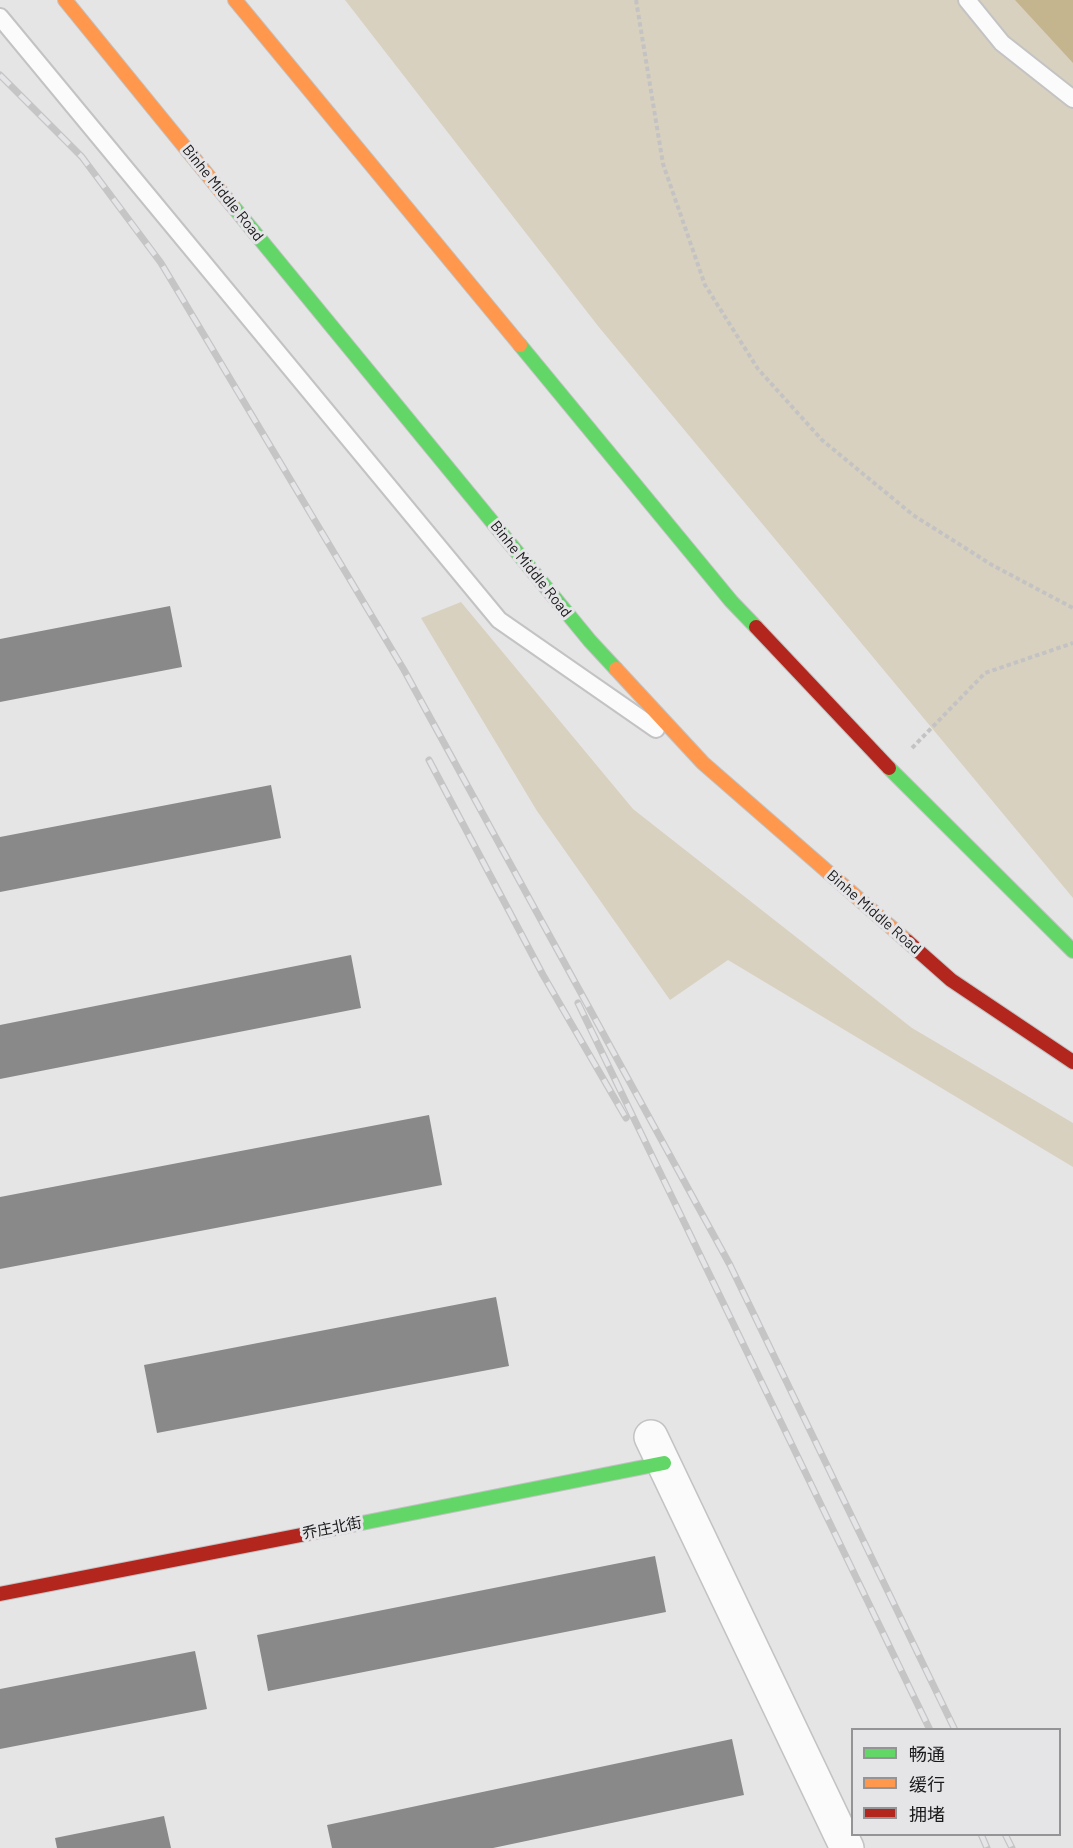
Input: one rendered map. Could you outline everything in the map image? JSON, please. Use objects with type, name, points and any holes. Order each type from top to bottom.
[{"type":"main road","name":"Binhe Middle Road","points":[[65,0],[591,641],[703,763],[951,980],[1073,1062]]},
{"type":"main road","points":[[235,0],[731,601],[891,770],[1073,951]]},
{"type":"main road","name":"乔庄北街","points":[[0,1594],[657,1450]]},
{"type":"street","points":[[657,1450],[847,1848]]},
{"type":"lane","points":[[967,0],[1002,43],[1073,99]]},
{"type":"lane","points":[[0,17],[499,620],[703,763]]},
{"type":"path","points":[[636,0],[663,164],[705,285],[759,369],[822,440],[913,515],[992,565],[1073,608]]},
{"type":"path","points":[[891,770],[985,673],[1073,643]]},
{"type":"shaded area","points":[[345,0],[1073,0],[1073,898],[598,326]]},
{"type":"shaded area","points":[[1015,0],[1073,0],[1073,63]]},
{"type":"shaded area","points":[[461,602],[633,809],[912,1028],[1073,1123],[1073,1167],[728,960],[670,1000],[537,811],[421,618]]},
{"type":"building","points":[[170,606],[182,667],[0,702],[0,639]]},
{"type":"building","points":[[271,785],[281,838],[0,892],[0,837]]},
{"type":"building","points":[[351,955],[361,1008],[0,1079],[0,1025]]},
{"type":"building","points":[[429,1115],[442,1185],[0,1269],[0,1197]]},
{"type":"building","points":[[496,1297],[509,1366],[157,1433],[144,1365]]},
{"type":"building","points":[[655,1556],[666,1612],[268,1691],[257,1635]]},
{"type":"building","points":[[195,1651],[207,1709],[0,1749],[0,1689]]},
{"type":"building","points":[[732,1739],[744,1795],[493,1848],[332,1848],[327,1825]]},
{"type":"building","points":[[164,1816],[171,1848],[57,1848],[55,1838]]},
{"type":"railway","points":[[0,75],[82,157],[161,263],[404,670],[730,1265],[954,1728]]},
{"type":"railway","points":[[429,760],[543,975],[626,1118]]},
{"type":"railway","points":[[578,1003],[929,1728]]},
{"type":"railway","points":[[982,1836],[987,1848]]},
{"type":"railway","points":[[1006,1836],[1012,1848]]},
{"type":"traffic: fast","points":[[232,205],[590,641],[616,669]]},
{"type":"traffic: fast","points":[[520,345],[731,601],[756,627]]},
{"type":"traffic: fast","points":[[889,768],[1073,951]]},
{"type":"traffic: fast","points":[[342,1527],[664,1463]]},
{"type":"traffic: slow","points":[[65,0],[232,205]]},
{"type":"traffic: slow","points":[[235,0],[520,345]]},
{"type":"traffic: slow","points":[[616,669],[703,763],[907,941]]},
{"type":"traffic: jam","points":[[756,627],[889,768]]},
{"type":"traffic: jam","points":[[907,941],[951,980],[1073,1062]]},
{"type":"traffic: jam","points":[[0,1594],[342,1527]]}]
